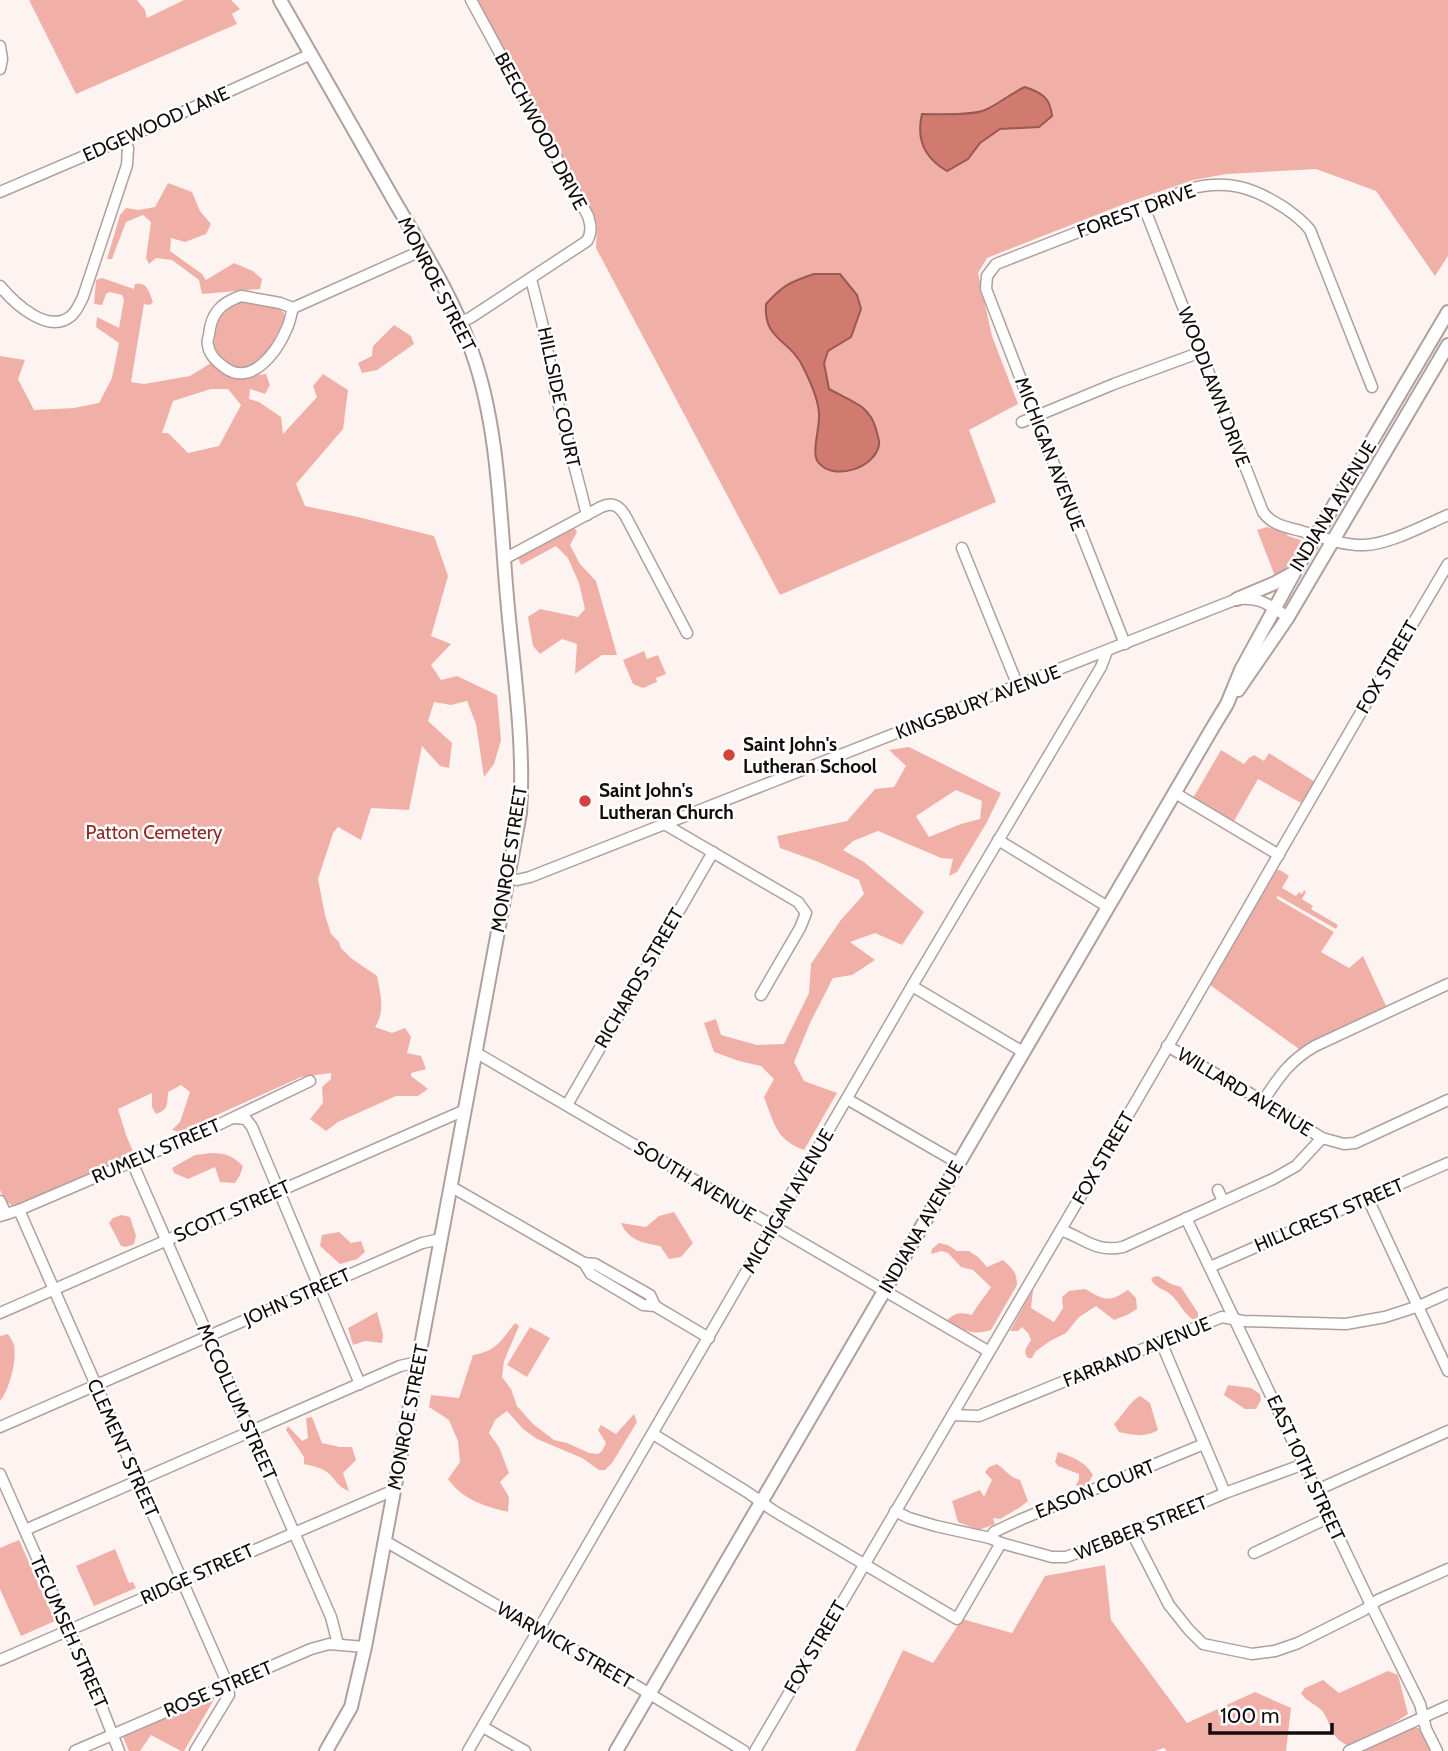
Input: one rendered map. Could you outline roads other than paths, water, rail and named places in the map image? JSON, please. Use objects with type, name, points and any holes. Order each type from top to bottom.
[{"type":"main road","name":"MONROE STREET","points":[[280,0],[423,250],[473,352],[489,418],[504,559],[522,780],[520,813],[365,1647],[351,1707],[326,1751]]},
{"type":"main road","name":"INDIANA AVENUE","points":[[1227,704],[1241,670],[1274,608],[1448,312]]},
{"type":"main road","points":[[1431,340],[1447,347]]},
{"type":"main road","name":"INDIANA AVENUE","points":[[615,1751],[1227,704],[1288,617],[1447,347]]},
{"type":"main road","points":[[1237,599],[1294,573]]},
{"type":"street","name":"BEECHWOOD DRIVE","points":[[460,322],[531,279],[587,241],[591,234],[588,216],[471,0]]},
{"type":"street","points":[[0,46],[0,69]]},
{"type":"street","name":"EDGEWOOD LANE","points":[[0,192],[311,54]]},
{"type":"street","points":[[0,286],[30,314],[45,320],[59,321],[70,317],[83,297],[127,165],[128,148],[124,139]]},
{"type":"street","name":"FOREST DRIVE","points":[[996,264],[1200,186],[1246,187],[1299,218],[1310,230],[1372,387]]},
{"type":"street","name":"WOODLAWN DRIVE","points":[[1144,207],[1263,512],[1267,519],[1274,523],[1316,536]]},
{"type":"street","points":[[293,307],[287,329],[270,358],[260,367],[245,374],[230,371],[216,360],[208,346],[209,328],[214,314],[227,301],[241,296],[299,306],[423,250]]},
{"type":"street","name":"MICHIGAN AVENUE","points":[[996,264],[987,276],[986,289],[1125,644]]},
{"type":"street","name":"HILLSIDE COURT","points":[[531,279],[555,391],[587,515]]},
{"type":"street","points":[[1022,422],[1201,352]]},
{"type":"street","points":[[504,559],[606,505],[618,506],[688,633]]},
{"type":"street","points":[[1316,536],[1333,541],[1376,544],[1448,515]]},
{"type":"street","points":[[962,548],[1018,686]]},
{"type":"street","name":"FOX STREET","points":[[755,1751],[1448,564]]},
{"type":"street","points":[[1237,599],[1252,598],[1262,601],[1288,617]]},
{"type":"street","name":"KINGSBURY AVENUE","points":[[508,878],[517,880],[530,877],[666,825],[1237,599]]},
{"type":"street","name":"MICHIGAN AVENUE","points":[[468,1751],[912,986],[1101,667],[1107,651]]},
{"type":"street","points":[[1175,793],[1279,855]]},
{"type":"street","points":[[666,825],[798,902],[806,913],[761,995]]},
{"type":"street","points":[[998,839],[1108,906]]},
{"type":"street","name":"RICHARDS STREET","points":[[566,1105],[713,852]]},
{"type":"street","points":[[1263,1101],[1281,1074],[1298,1056],[1448,984]]},
{"type":"street","points":[[912,986],[1023,1052]]},
{"type":"street","name":"WILLARD AVENUE","points":[[1167,1046],[1322,1138]]},
{"type":"street","name":"SOUTH AVENUE","points":[[475,1052],[988,1352]]},
{"type":"street","name":"RUMELY STREET","points":[[3,1215],[233,1118],[310,1081]]},
{"type":"street","points":[[846,1100],[958,1163]]},
{"type":"street","points":[[1061,1230],[1093,1246],[1108,1249],[1123,1247],[1273,1179],[1296,1166],[1322,1138],[1344,1144],[1355,1143],[1448,1100]]},
{"type":"street","name":"SCOTT STREET","points":[[0,1312],[464,1110]]},
{"type":"street","points":[[233,1118],[246,1119],[252,1127],[360,1384]]},
{"type":"street","name":"MCCOLLUM STREET","points":[[132,1162],[331,1617],[338,1644]]},
{"type":"street","name":"HILLCREST STREET","points":[[1210,1266],[1448,1163]]},
{"type":"street","points":[[450,1186],[584,1263],[595,1264],[650,1295],[654,1306],[709,1338]]},
{"type":"street","points":[[1218,1190],[1223,1201]]},
{"type":"street","points":[[1368,1199],[1448,1371]]},
{"type":"street","points":[[0,1201],[3,1215]]},
{"type":"street","name":"CLEMENT STREET","points":[[19,1210],[228,1685]]},
{"type":"street","name":"EAST 10TH STREET","points":[[1186,1218],[1420,1704],[1426,1729],[1437,1751]]},
{"type":"street","name":"JOHN STREET","points":[[0,1427],[422,1242],[441,1239]]},
{"type":"street","name":"FARRAND AVENUE","points":[[952,1415],[979,1416],[1222,1317],[1236,1320],[1346,1324],[1385,1317],[1448,1293]]},
{"type":"street","points":[[1161,1342],[1225,1493]]},
{"type":"street","points":[[25,1530],[400,1366],[418,1362]]},
{"type":"street","points":[[1317,1490],[1448,1431]]},
{"type":"street","points":[[653,1434],[957,1619],[1001,1543]]},
{"type":"street","name":"EASON COURT","points":[[990,1538],[994,1532],[1022,1519],[1204,1444]]},
{"type":"street","name":"WEBBER STREET","points":[[895,1511],[909,1518],[1052,1557],[1066,1557],[1304,1464]]},
{"type":"street","points":[[0,1474],[4,1495]]},
{"type":"street","name":"RIDGE STREET","points":[[0,1660],[394,1490]]},
{"type":"street","name":"TECUMSEH STREET","points":[[4,1495],[25,1530],[120,1751]]},
{"type":"street","points":[[1254,1553],[1330,1517]]},
{"type":"street","points":[[1132,1533],[1169,1605],[1189,1630],[1203,1644],[1252,1654],[1275,1651],[1298,1643],[1378,1600],[1448,1569]]},
{"type":"street","name":"WARWICK STREET","points":[[385,1541],[744,1751]]},
{"type":"street","name":"ROSE STREET","points":[[75,1751],[311,1649],[329,1644],[365,1647]]},
{"type":"street","points":[[195,1751],[229,1695],[228,1685]]},
{"type":"street","points":[[1349,1751],[1448,1706]]},
{"type":"street","points":[[483,1727],[525,1751]]},
{"type":"street","points":[[93,1743],[105,1751]]},
{"type":"place","name":"Saint John's Lutheran School","points":[[729,755]]},
{"type":"place","name":"Saint John's Lutheran Church","points":[[585,801]]},
{"type":"park label","name":"Patton Cemetery","points":[[154,832]]}]
